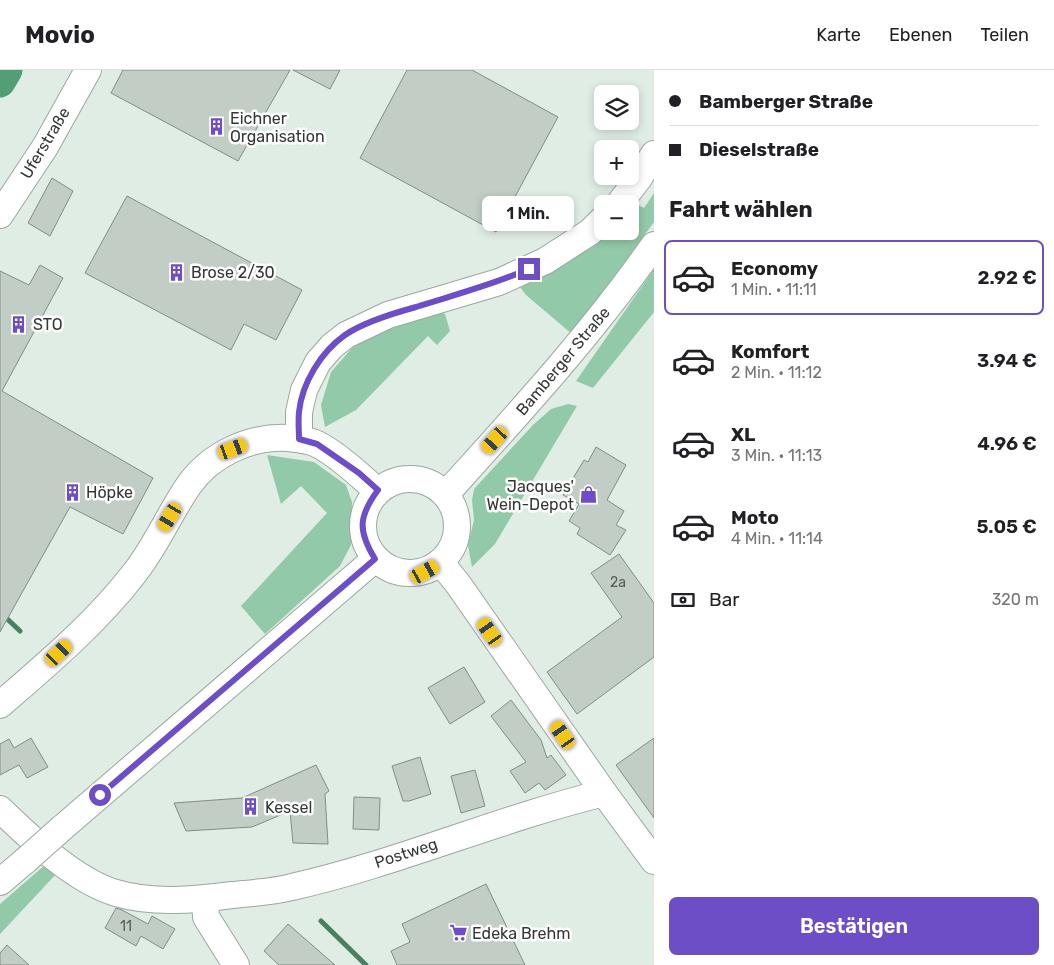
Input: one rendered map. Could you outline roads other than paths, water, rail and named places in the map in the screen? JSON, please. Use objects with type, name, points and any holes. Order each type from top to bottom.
[{"type":"street","name":"Uferstraße","points":[[0,215],[45,147],[88,70]]},
{"type":"street","points":[[625,195],[654,154]]},
{"type":"street","points":[[299,439],[299,412],[304,390],[318,362],[332,346],[346,335],[388,315],[499,282],[545,261],[594,228]]},
{"type":"street","name":"Bamberger Straße","points":[[446,494],[545,385],[595,324],[654,245]]},
{"type":"street","points":[[0,705],[48,663],[110,603],[142,563],[188,486],[210,462],[233,449],[257,440],[273,438],[299,439],[317,444],[359,473],[378,490]]},
{"type":"street","points":[[412,478],[431,483],[446,494],[456,511],[458,530],[453,548],[441,563],[425,572],[407,574],[390,569],[375,559],[365,543],[362,524],[366,506],[378,490],[394,481],[412,478]]},
{"type":"street","points":[[0,882],[375,559]]},
{"type":"street","points":[[441,563],[458,584],[604,793],[654,861]]},
{"type":"street","name":"Postweg","points":[[0,809],[30,837],[78,875],[114,893],[142,899],[179,900],[205,899],[291,888],[372,865],[534,811],[604,793]]},
{"type":"street","points":[[205,899],[206,917],[236,965]]},
{"type":"waterway","points":[[0,82],[7,70]]},
{"type":"waterway","points":[[0,612],[20,631]]},
{"type":"waterway","points":[[321,921],[366,965]]},
{"type":"place","name":"Eichner Organisation","points":[[216,127]]},
{"type":"place","name":"Brose 2/30","points":[[177,272]]},
{"type":"place","name":"STO","points":[[19,324]]},
{"type":"place","name":"Höpke","points":[[72,492]]},
{"type":"place","name":"Jacques' Wein-Depot","points":[[588,495]]},
{"type":"place","name":"Kessel","points":[[251,807]]},
{"type":"place","name":"Edeka Brehm","points":[[458,933]]}]
